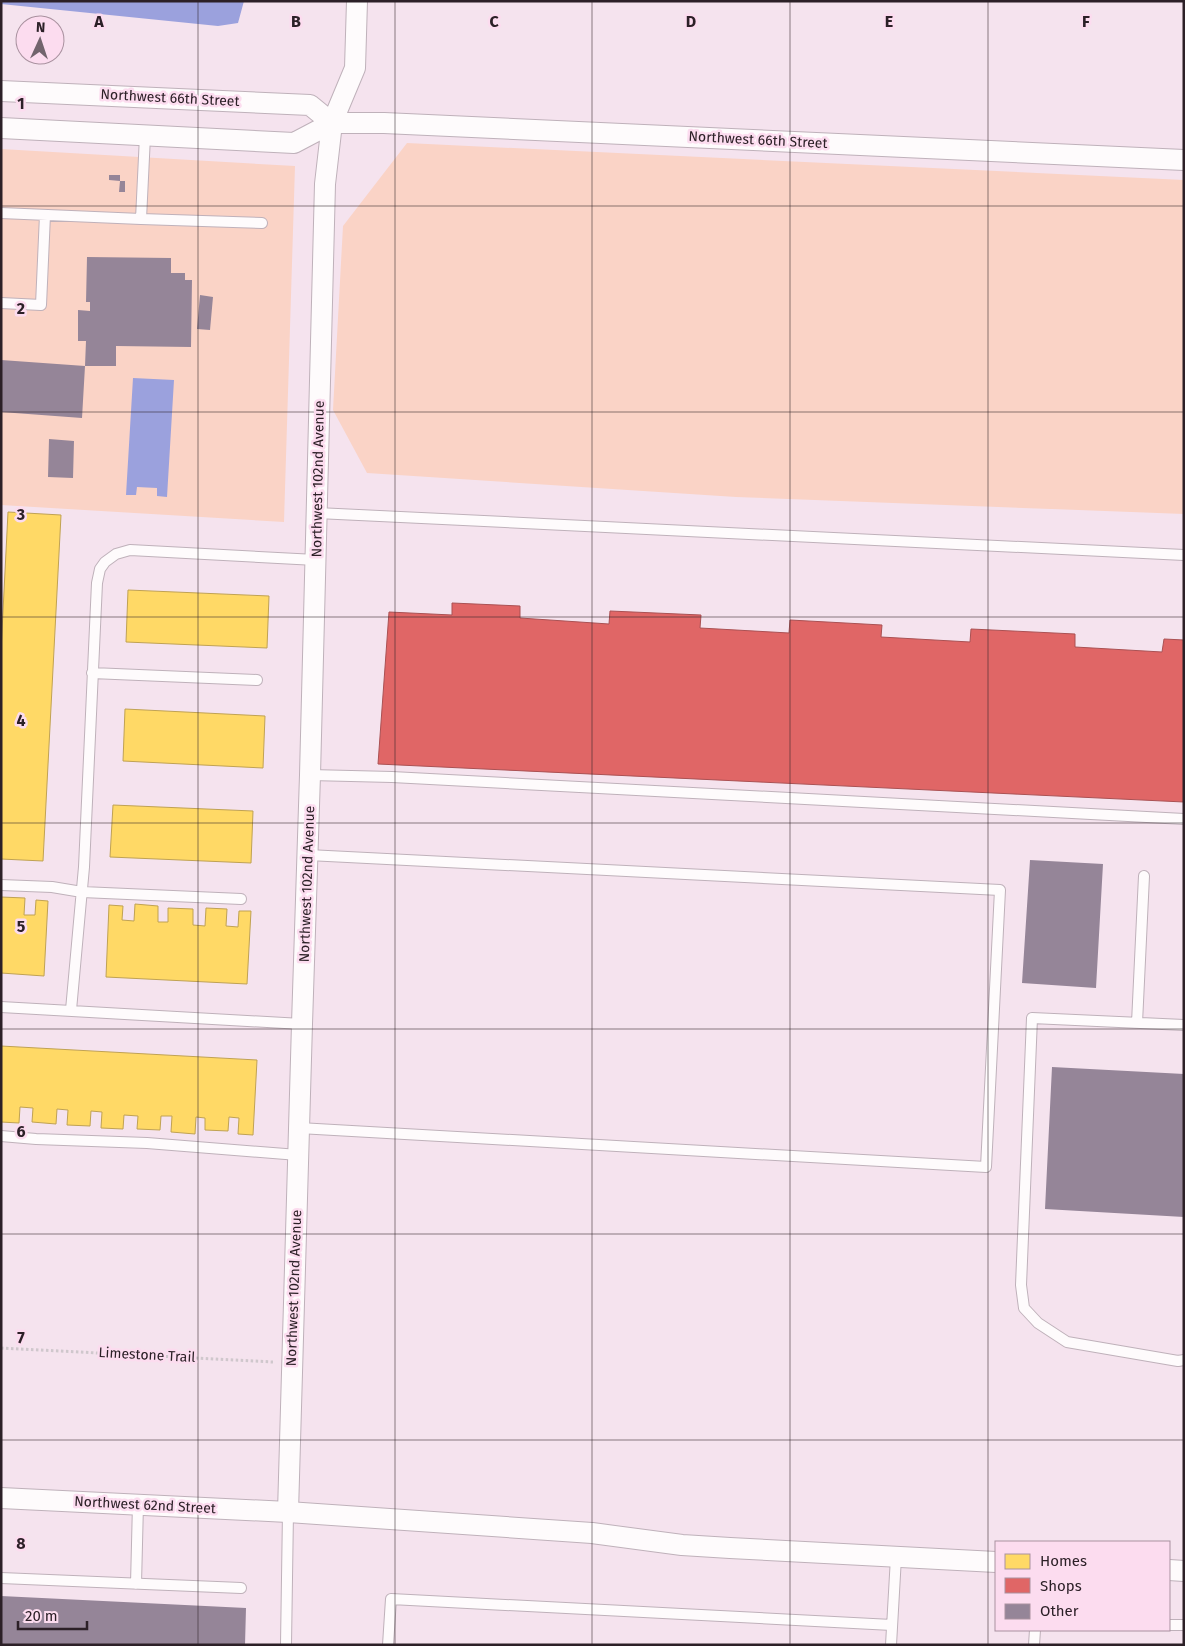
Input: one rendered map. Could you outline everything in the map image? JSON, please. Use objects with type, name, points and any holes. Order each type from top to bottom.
[{"type":"street","name":"Northwest 102nd Avenue","points":[[288,1512],[326,184],[332,123],[355,68],[357,1]]},
{"type":"street","name":"Northwest 66th Street","points":[[1,91],[310,105],[332,123]]},
{"type":"street","name":"Northwest 66th Street","points":[[1,128],[294,143],[332,123],[394,123],[1184,160]]},
{"type":"street","name":"Northwest 62nd Street","points":[[1,1498],[288,1512],[592,1533],[682,1545],[995,1562]]},
{"type":"street","points":[[1170,1570],[1184,1571]]},
{"type":"lane","points":[[141,219],[145,136]]},
{"type":"lane","points":[[1,214],[262,223]]},
{"type":"lane","points":[[1,303],[41,305],[45,215]]},
{"type":"lane","points":[[317,513],[1184,555]]},
{"type":"lane","points":[[71,1010],[82,892],[98,575],[105,562],[116,554],[130,550],[316,560]]},
{"type":"lane","points":[[92,673],[257,680]]},
{"type":"lane","points":[[310,775],[392,777],[1184,819]]},
{"type":"lane","points":[[298,1128],[986,1167],[1000,890],[308,855]]},
{"type":"lane","points":[[1137,1023],[1144,876]]},
{"type":"lane","points":[[1,885],[52,887],[82,892],[241,899]]},
{"type":"lane","points":[[1,1007],[302,1024]]},
{"type":"lane","points":[[1184,1025],[1032,1018],[1021,1285],[1024,1308],[1038,1323],[1067,1342],[1178,1361],[1184,1360]]},
{"type":"lane","points":[[1,1136],[147,1143],[298,1155]]},
{"type":"lane","points":[[136,1584],[138,1504]]},
{"type":"lane","name":"Northwest 102nd Avenue","points":[[286,1645],[288,1512]]},
{"type":"lane","points":[[891,1645],[896,1557]]},
{"type":"lane","points":[[1,1578],[241,1588]]},
{"type":"lane","points":[[388,1645],[391,1599],[892,1625]]},
{"type":"lane","points":[[1170,1625],[1184,1625]]},
{"type":"lane","points":[[1034,1645],[1035,1631]]},
{"type":"path","name":"Limestone Trail","points":[[1,1348],[292,1363]]},
{"type":"shaded area","points":[[407,143],[1184,180],[1184,514],[736,497],[367,473],[333,410],[343,226]]},
{"type":"shaded area","points":[[1,149],[295,166],[284,522],[1,505]]},
{"type":"water","points":[[1,1],[244,1],[238,23],[218,26],[1,4]]},
{"type":"water","points":[[133,378],[174,380],[167,497],[157,496],[157,488],[137,487],[136,495],[126,495]]},
{"type":"building: Homes","points":[[8,512],[61,515],[43,861],[1,859],[1,651]]},
{"type":"building: Homes","points":[[128,590],[269,596],[267,648],[126,642]]},
{"type":"building: Homes","points":[[125,709],[265,716],[263,768],[123,761]]},
{"type":"building: Homes","points":[[113,805],[253,811],[251,863],[110,857]]},
{"type":"building: Homes","points":[[1,897],[25,898],[24,915],[35,915],[36,900],[48,901],[44,976],[1,973]]},
{"type":"building: Homes","points":[[135,904],[158,906],[158,922],[168,922],[168,908],[193,909],[193,925],[205,926],[206,908],[227,909],[226,926],[238,927],[239,911],[251,911],[247,984],[106,977],[109,905],[123,906],[122,920],[134,921]]},
{"type":"building: Homes","points":[[1,1046],[257,1060],[253,1135],[238,1134],[239,1118],[229,1117],[228,1131],[205,1130],[205,1118],[196,1117],[195,1134],[171,1132],[172,1116],[161,1116],[160,1130],[137,1129],[138,1116],[124,1115],[123,1129],[101,1128],[102,1112],[91,1111],[90,1126],[67,1125],[68,1110],[57,1109],[56,1124],[32,1122],[33,1108],[20,1107],[19,1123],[1,1122]]},
{"type":"building: Shops","points":[[452,603],[520,606],[520,618],[609,624],[610,611],[701,615],[700,628],[789,633],[790,620],[882,625],[881,637],[970,642],[971,629],[1075,634],[1075,647],[1162,652],[1164,639],[1184,640],[1184,802],[378,764],[389,612],[452,615]]},
{"type":"building: Other","points":[[109,175],[120,175],[120,181],[109,180]]},
{"type":"building: Other","points":[[120,181],[125,181],[125,192],[119,192]]},
{"type":"building: Other","points":[[87,257],[171,258],[171,273],[185,273],[185,280],[192,280],[191,347],[116,346],[116,366],[85,366],[86,341],[78,341],[78,310],[90,311],[90,302],[86,302]]},
{"type":"building: Other","points":[[200,295],[213,297],[210,330],[197,329]]},
{"type":"building: Other","points":[[1,360],[85,366],[82,418],[1,412]]},
{"type":"building: Other","points":[[49,439],[74,441],[73,478],[48,477]]},
{"type":"building: Other","points":[[1030,860],[1103,864],[1096,988],[1022,983]]},
{"type":"building: Other","points":[[1052,1067],[1184,1074],[1184,1217],[1045,1209]]},
{"type":"building: Other","points":[[1,1596],[246,1608],[245,1645],[1,1645]]}]
